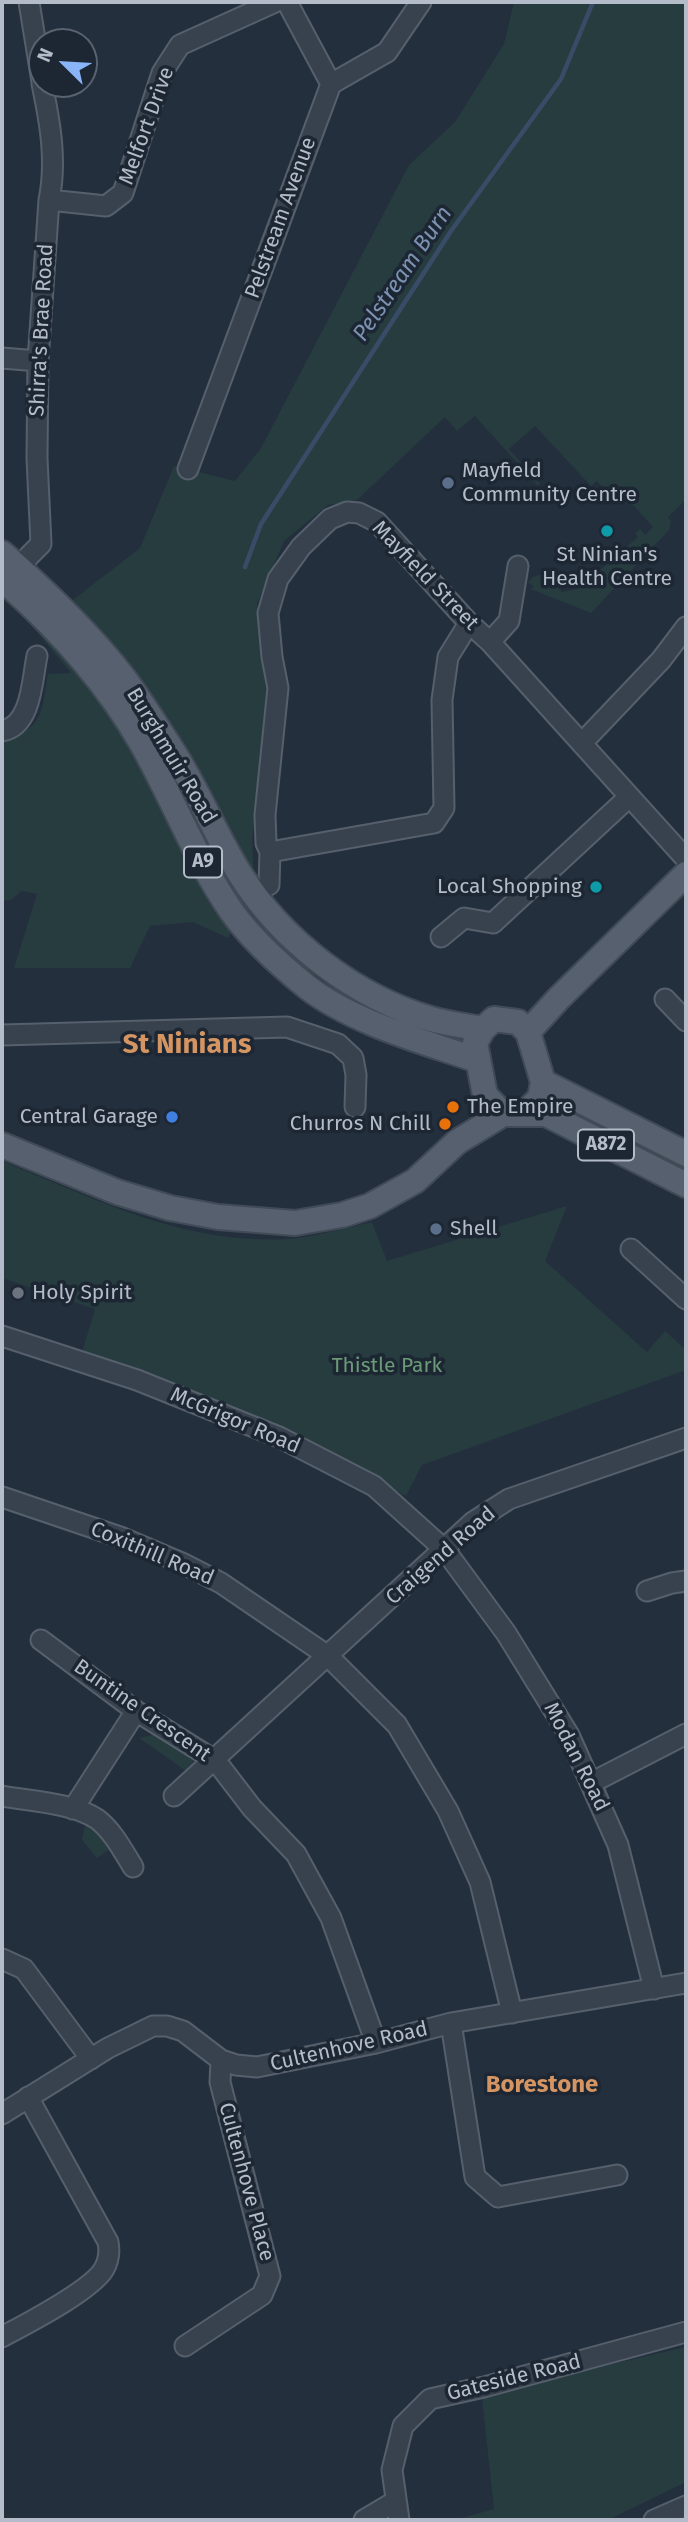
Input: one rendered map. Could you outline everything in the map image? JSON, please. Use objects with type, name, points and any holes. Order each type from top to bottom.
[{"type":"main road","name":"Burghmuir Road","points":[[8,572],[82,632],[124,678],[176,756],[240,873],[262,906],[291,936],[333,970],[369,992],[430,1019],[488,1024]]},
{"type":"main road","name":"Burghmuir Road","points":[[8,572],[110,693],[141,743],[232,913],[274,959],[309,988],[342,1009],[477,1060]]},
{"type":"main road","name":"A9","points":[[488,1024],[518,1022],[528,1032],[686,874]]},
{"type":"main road","name":"A9","points":[[488,1024],[559,999]]},
{"type":"main road","points":[[488,1024],[475,1043],[485,1095],[513,1114]]},
{"type":"main road","points":[[2,1145],[117,1192],[170,1208],[218,1217],[295,1223],[342,1215],[370,1206],[415,1181],[457,1142],[540,1098],[542,1082],[528,1032]]},
{"type":"main road","name":"A872","points":[[542,1082],[686,1154]]},
{"type":"main road","points":[[457,1142],[485,1095]]},
{"type":"main road","name":"A872","points":[[513,1114],[546,1114],[686,1185]]},
{"type":"street","name":"Shirra's Brae Road","points":[[29,2],[33,28]]},
{"type":"street","name":"Melfort Drive","points":[[49,200],[106,206],[123,193],[162,73],[180,46],[275,2]]},
{"type":"street","points":[[287,2],[331,84],[387,51],[421,2]]},
{"type":"street","name":"Pelstream Avenue","points":[[188,469],[331,84]]},
{"type":"street","name":"Shirra's Brae Road","points":[[8,572],[41,544],[37,458],[38,361],[49,200],[54,176],[45,98]]},
{"type":"street","points":[[2,358],[38,361]]},
{"type":"street","name":"Mayfield Street","points":[[269,885],[270,852],[266,843],[265,815],[278,688],[268,613],[278,579],[301,547],[330,519],[347,512],[359,513],[377,522],[469,623],[490,642],[686,859]]},
{"type":"street","points":[[490,642],[509,621],[518,566]]},
{"type":"street","points":[[270,852],[434,823],[444,808],[442,700],[447,657],[469,623]]},
{"type":"street","points":[[582,743],[661,660],[686,627]]},
{"type":"street","points":[[2,731],[19,720],[27,708],[37,656]]},
{"type":"street","points":[[441,937],[464,918],[493,923],[629,797]]},
{"type":"street","points":[[665,999],[686,1020]]},
{"type":"street","points":[[2,1035],[287,1027],[338,1044],[353,1058],[356,1075],[355,1107]]},
{"type":"street","points":[[631,1249],[686,1299]]},
{"type":"street","name":"McGrigor Road","points":[[2,1336],[137,1380],[279,1437],[374,1486],[445,1550]]},
{"type":"street","name":"Craigend Road","points":[[174,1796],[216,1761],[473,1522],[509,1499],[686,1438]]},
{"type":"street","name":"Coxithill Road","points":[[2,1498],[123,1538],[182,1563],[221,1584],[327,1656],[397,1725],[448,1811],[480,1882],[512,2013]]},
{"type":"street","name":"Modan Road","points":[[445,1550],[506,1633],[569,1735],[592,1783],[618,1846],[654,1989]]},
{"type":"street","points":[[646,1591],[686,1581]]},
{"type":"street","name":"Buntine Crescent","points":[[41,1640],[136,1711],[216,1761],[252,1808],[296,1854],[331,1918],[376,2043]]},
{"type":"street","points":[[73,1809],[136,1711]]},
{"type":"street","points":[[592,1783],[686,1734]]},
{"type":"street","points":[[2,1796],[73,1809],[97,1819],[133,1867]]},
{"type":"street","points":[[2,1959],[24,1969],[91,2059]]},
{"type":"street","name":"Cultenhove Road","points":[[2,2114],[91,2059],[153,2026],[167,2026],[183,2031],[220,2060],[257,2067],[376,2043],[451,2023],[686,1983]]},
{"type":"street","points":[[451,2023],[475,2177],[498,2197],[617,2175]]},
{"type":"street","name":"Cultenhove Place","points":[[185,2346],[262,2295],[270,2276],[220,2082],[220,2060]]},
{"type":"street","points":[[2,2337],[58,2306],[98,2277],[105,2268],[110,2252],[108,2242],[28,2097]]},
{"type":"street","name":"Gateside Road","points":[[397,2511],[392,2470],[403,2426],[430,2399],[686,2332]]},
{"type":"street","points":[[654,2520],[686,2506]]},
{"type":"street","points":[[364,2520],[397,2511]]},
{"type":"green space","points":[[514,2],[686,2],[686,500],[668,517],[671,522],[669,530],[591,613],[531,589],[534,586],[528,583],[533,577],[545,573],[562,592],[580,588],[585,583],[582,578],[586,574],[591,578],[638,537],[635,533],[640,529],[645,535],[653,527],[634,506],[613,500],[597,481],[591,486],[535,426],[509,449],[540,484],[538,486],[475,416],[457,431],[445,417],[357,500],[328,505],[284,541],[257,604],[264,675],[271,705],[252,838],[254,885],[228,938],[193,922],[150,926],[130,968],[14,968],[37,894],[22,891],[11,900],[2,901],[2,740],[16,736],[33,725],[42,708],[48,674],[71,673],[31,625],[69,603],[140,548],[174,466],[235,481],[261,448],[409,165],[455,122],[504,44]]},
{"type":"green space","name":"Thistle Park","points":[[2,1161],[106,1204],[176,1227],[212,1235],[288,1239],[372,1222],[387,1261],[567,1206],[545,1261],[647,1352],[665,1331],[686,1350],[686,1370],[422,1465],[406,1496],[278,1428],[82,1352],[95,1309],[2,1278]]},
{"type":"green space","points":[[163,1733],[195,1754],[189,1773],[139,1738]]},
{"type":"green space","points":[[85,1825],[97,1830],[113,1847],[97,1858],[82,1840]]},
{"type":"green space","points":[[686,2347],[686,2482],[608,2520],[455,2520],[494,2509],[482,2398],[522,2385]]},
{"type":"waterway","name":"Pelstream Burn","points":[[245,567],[261,524],[451,231],[561,79],[593,2]]},
{"type":"place","name":"Mayfield Community Centre","points":[[448,483]]},
{"type":"place","name":"St Ninian's Health Centre","points":[[607,531]]},
{"type":"place","name":"Local Shopping","points":[[596,887]]},
{"type":"place","name":"The Empire","points":[[453,1107]]},
{"type":"place","name":"Central Garage","points":[[172,1117]]},
{"type":"place","name":"Churros N Chill","points":[[445,1124]]},
{"type":"place","name":"Shell","points":[[436,1229]]},
{"type":"place","name":"Holy Spirit","points":[[18,1293]]},
{"type":"district","name":"St Ninians","points":[[187,1045]]},
{"type":"district","name":"Borestone","points":[[542,2085]]}]
